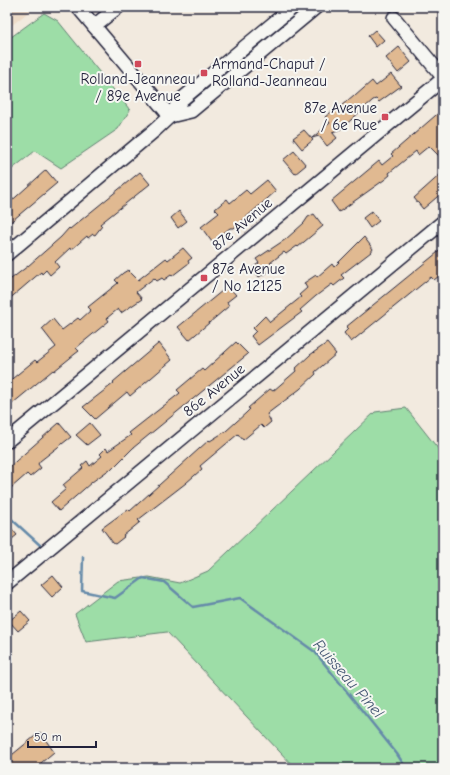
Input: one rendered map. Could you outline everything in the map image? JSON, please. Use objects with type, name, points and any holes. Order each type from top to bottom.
[{"type":"street","points":[[78,7],[170,116]]},
{"type":"street","points":[[94,26],[118,7]]},
{"type":"street","points":[[7,254],[155,130],[170,116],[181,100],[293,7]]},
{"type":"street","points":[[170,116],[191,111],[316,7]]},
{"type":"street","points":[[394,18],[443,78]]},
{"type":"street","name":"87e Avenue","points":[[7,441],[443,78]]},
{"type":"street","name":"86e Avenue","points":[[7,583],[443,222]]},
{"type":"shaded area","points":[[7,7],[35,7],[7,29]]},
{"type":"green space","points":[[44,13],[58,21],[130,110],[118,129],[61,168],[35,151],[7,173],[7,40]]},
{"type":"green space","points":[[406,408],[443,455],[443,768],[295,768],[167,632],[86,642],[75,614],[118,581],[149,577],[180,583],[208,571],[375,412]]},
{"type":"building","points":[[375,30],[384,40],[376,47],[368,36]]},
{"type":"building","points":[[399,47],[411,62],[398,73],[386,58]]},
{"type":"building","points":[[391,74],[401,86],[379,102],[376,99],[373,100],[341,129],[332,132],[337,138],[327,146],[319,136],[312,138],[330,123],[325,117],[354,95],[355,96],[372,81],[376,86]]},
{"type":"building","points":[[443,109],[443,160],[429,146],[418,155],[416,151],[389,173],[390,175],[384,180],[339,212],[331,201],[379,161],[382,165],[393,156],[391,154]]},
{"type":"building","points":[[304,130],[313,140],[302,149],[293,138]]},
{"type":"building","points":[[294,151],[306,165],[295,174],[283,160]]},
{"type":"building","points":[[46,170],[57,183],[7,225],[7,205]]},
{"type":"building","points":[[140,172],[150,184],[100,224],[102,226],[95,235],[93,234],[88,238],[87,236],[71,250],[70,248],[55,262],[59,267],[50,275],[46,270],[42,274],[41,272],[7,301],[7,282],[28,266],[69,228],[70,229]]},
{"type":"building","points":[[443,172],[443,192],[423,209],[414,198]]},
{"type":"building","points":[[267,180],[276,191],[234,228],[230,228],[212,242],[201,227],[219,213],[215,209],[227,199],[230,203],[246,190],[250,194]]},
{"type":"building","points":[[179,211],[187,221],[178,228],[171,218]]},
{"type":"building","points":[[372,211],[379,221],[370,228],[363,218]]},
{"type":"building","points":[[314,214],[323,226],[298,247],[297,246],[286,254],[284,252],[270,263],[274,268],[259,277],[252,268],[259,263],[256,259],[286,239],[304,223],[308,217]]},
{"type":"building","points":[[364,237],[373,249],[371,252],[341,275],[344,278],[334,286],[332,284],[316,296],[300,310],[302,312],[258,345],[251,336],[256,331],[253,328],[265,316],[270,322],[301,297],[299,295],[307,288],[304,283],[316,275],[317,277],[332,264],[334,267]]},
{"type":"building","points":[[183,248],[192,258],[188,261],[189,263],[164,280],[162,278],[157,281],[154,278],[136,292],[142,299],[121,313],[118,309],[107,318],[109,321],[76,348],[79,351],[54,371],[53,370],[7,408],[7,383],[35,360],[37,362],[56,347],[42,329],[53,319],[62,330],[78,318],[80,320],[91,310],[88,307],[118,283],[115,280],[123,273],[128,270],[138,280],[166,258],[168,260]]},
{"type":"building","points":[[443,248],[443,273],[434,280],[431,277],[351,342],[344,333],[348,329],[346,327]]},
{"type":"building","points":[[228,286],[236,295],[227,302],[229,306],[189,340],[178,327]]},
{"type":"building","points":[[236,342],[248,354],[133,448],[111,470],[110,469],[92,482],[59,511],[51,502],[66,489],[63,485],[83,468],[81,466],[87,461],[90,466],[102,456],[100,454],[106,448],[108,451],[131,435],[129,433],[180,393],[177,390],[202,369],[204,371]]},
{"type":"building","points":[[159,343],[172,360],[130,396],[127,392],[95,419],[83,407],[114,383],[113,382]]},
{"type":"building","points":[[327,343],[336,354],[315,372],[316,374],[300,389],[267,414],[271,422],[264,428],[261,425],[243,440],[238,434],[200,466],[202,469],[186,483],[138,520],[140,522],[123,536],[124,537],[115,544],[113,543],[102,528],[128,509],[130,511],[209,440],[210,441],[226,431],[250,409],[248,408],[270,389],[273,391],[296,371],[295,369],[310,355]]},
{"type":"building","points":[[59,423],[71,437],[40,461],[38,464],[41,468],[30,477],[27,474],[11,488],[7,482],[7,469]]},
{"type":"building","points":[[90,423],[100,435],[87,445],[76,435]]},
{"type":"building","points":[[7,523],[17,535],[7,543]]},
{"type":"building","points":[[53,575],[63,587],[52,597],[41,585]]},
{"type":"building","points":[[21,611],[30,621],[18,631],[9,621]]},
{"type":"building","points":[[40,732],[54,752],[35,768],[7,768],[7,759]]},
{"type":"waterway","name":"Ruisseau Pinel","points":[[7,515],[41,546]]},
{"type":"waterway","name":"Ruisseau Pinel","points":[[83,557],[82,591],[115,598],[143,578],[164,582],[193,607],[240,598],[315,652],[397,754],[406,768]]},
{"type":"place","name":"Rolland-Jeanneau / 89e Avenue","points":[[138,64]]},
{"type":"place","name":"Armand-Chaput / Rolland-Jeanneau","points":[[204,73]]},
{"type":"place","name":"87e Avenue / 6e Rue","points":[[385,117]]},
{"type":"place","name":"87e Avenue / No 12125","points":[[204,278]]}]
